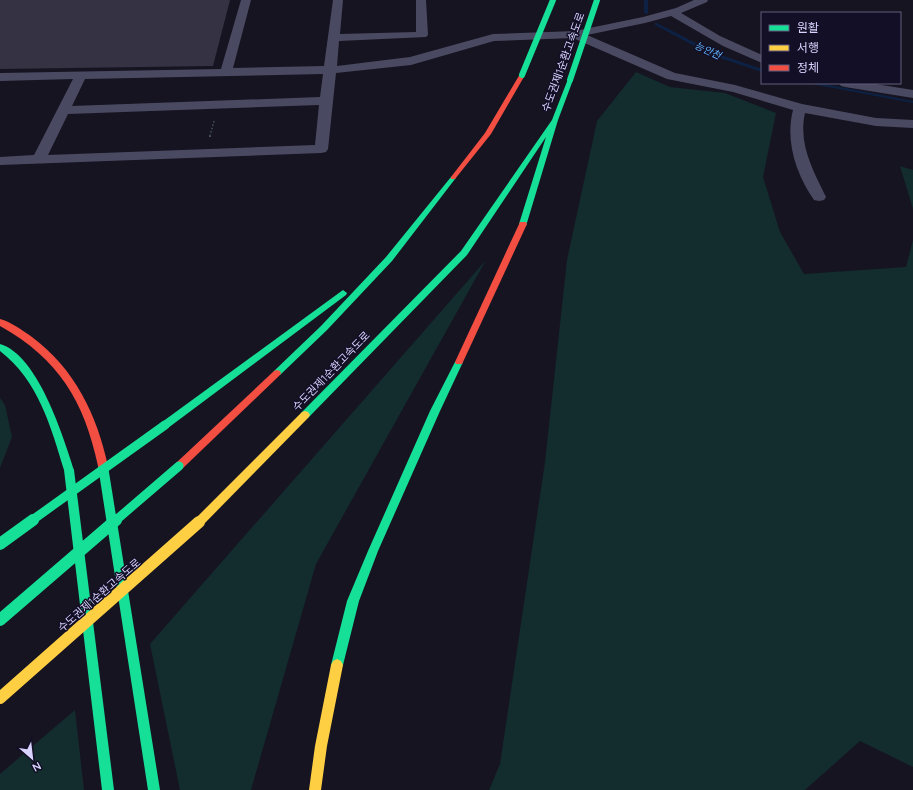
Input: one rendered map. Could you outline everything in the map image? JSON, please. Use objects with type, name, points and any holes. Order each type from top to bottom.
[{"type":"highway","points":[[0,620],[179,466],[324,328],[389,259],[488,134],[522,75],[553,0]]},
{"type":"highway","name":"수도권제1순환고속도로","points":[[0,698],[199,522],[464,253],[555,120],[597,0]]},
{"type":"highway","points":[[315,790],[321,746],[336,668],[353,601],[373,551],[435,411],[482,314],[524,219],[555,120]]},
{"type":"highway","points":[[0,544],[165,425],[389,259]]},
{"type":"highway","points":[[0,322],[30,340],[47,353],[65,373],[80,397],[100,446],[154,790]]},
{"type":"highway","points":[[0,347],[21,365],[38,388],[53,422],[69,470],[108,790]]},
{"type":"street","points":[[226,72],[246,0]]},
{"type":"street","points":[[0,161],[321,149],[338,0]]},
{"type":"street","points":[[334,38],[422,35],[421,0]]},
{"type":"street","points":[[0,77],[331,70],[411,61],[493,38],[575,34],[645,20],[672,12],[703,0]]},
{"type":"street","points":[[672,12],[696,28],[740,51],[761,59]]},
{"type":"street","points":[[575,34],[671,76],[735,89],[800,108],[876,122],[913,124]]},
{"type":"street","points":[[38,159],[81,75]]},
{"type":"street","points":[[851,84],[913,94]]},
{"type":"street","points":[[64,110],[327,101]]},
{"type":"street","points":[[800,108],[795,122],[799,155],[819,198]]},
{"type":"green space","points":[[636,72],[670,87],[725,93],[776,113],[763,177],[780,232],[804,274],[906,267],[913,240],[913,767],[860,741],[805,790],[489,790],[500,764],[545,462],[567,260],[597,121]]},
{"type":"green space","points":[[900,166],[913,170],[913,209]]},
{"type":"green space","points":[[486,260],[316,564],[251,790],[180,790],[150,644]]},
{"type":"green space","points":[[0,398],[5,405],[12,437],[0,468]]},
{"type":"green space","points":[[75,710],[84,790],[0,790],[0,774]]},
{"type":"building","points":[[0,0],[230,0],[213,66],[0,69]]},
{"type":"waterway","name":"능안천","points":[[646,0],[646,13]]},
{"type":"waterway","name":"능안천","points":[[656,24],[713,54],[761,71]]},
{"type":"waterway","name":"능안천","points":[[817,84],[913,102]]},
{"type":"traffic: fast","points":[[522,75],[553,0]]},
{"type":"traffic: fast","points":[[570,80],[597,0]]},
{"type":"traffic: fast","points":[[305,415],[464,253],[555,120],[570,80]]},
{"type":"traffic: fast","points":[[523,224],[555,120]]},
{"type":"traffic: fast","points":[[277,373],[324,328],[389,259],[453,178]]},
{"type":"traffic: fast","points":[[165,425],[343,293]]},
{"type":"traffic: fast","points":[[0,347],[14,357],[26,370],[36,385],[52,419],[69,470],[108,790]]},
{"type":"traffic: fast","points":[[337,665],[353,601],[373,551],[435,411],[459,362]]},
{"type":"traffic: fast","points":[[0,544],[165,425]]},
{"type":"traffic: fast","points":[[103,466],[154,790]]},
{"type":"traffic: fast","points":[[0,620],[179,466]]},
{"type":"traffic: slow","points":[[199,522],[305,415]]},
{"type":"traffic: slow","points":[[0,698],[199,522]]},
{"type":"traffic: slow","points":[[315,790],[321,746],[337,665]]},
{"type":"traffic: jam","points":[[453,178],[488,134],[522,75]]},
{"type":"traffic: jam","points":[[459,362],[523,224]]},
{"type":"traffic: jam","points":[[0,322],[21,333],[39,347],[70,381],[91,421],[103,466]]},
{"type":"traffic: jam","points":[[179,466],[277,373]]}]
